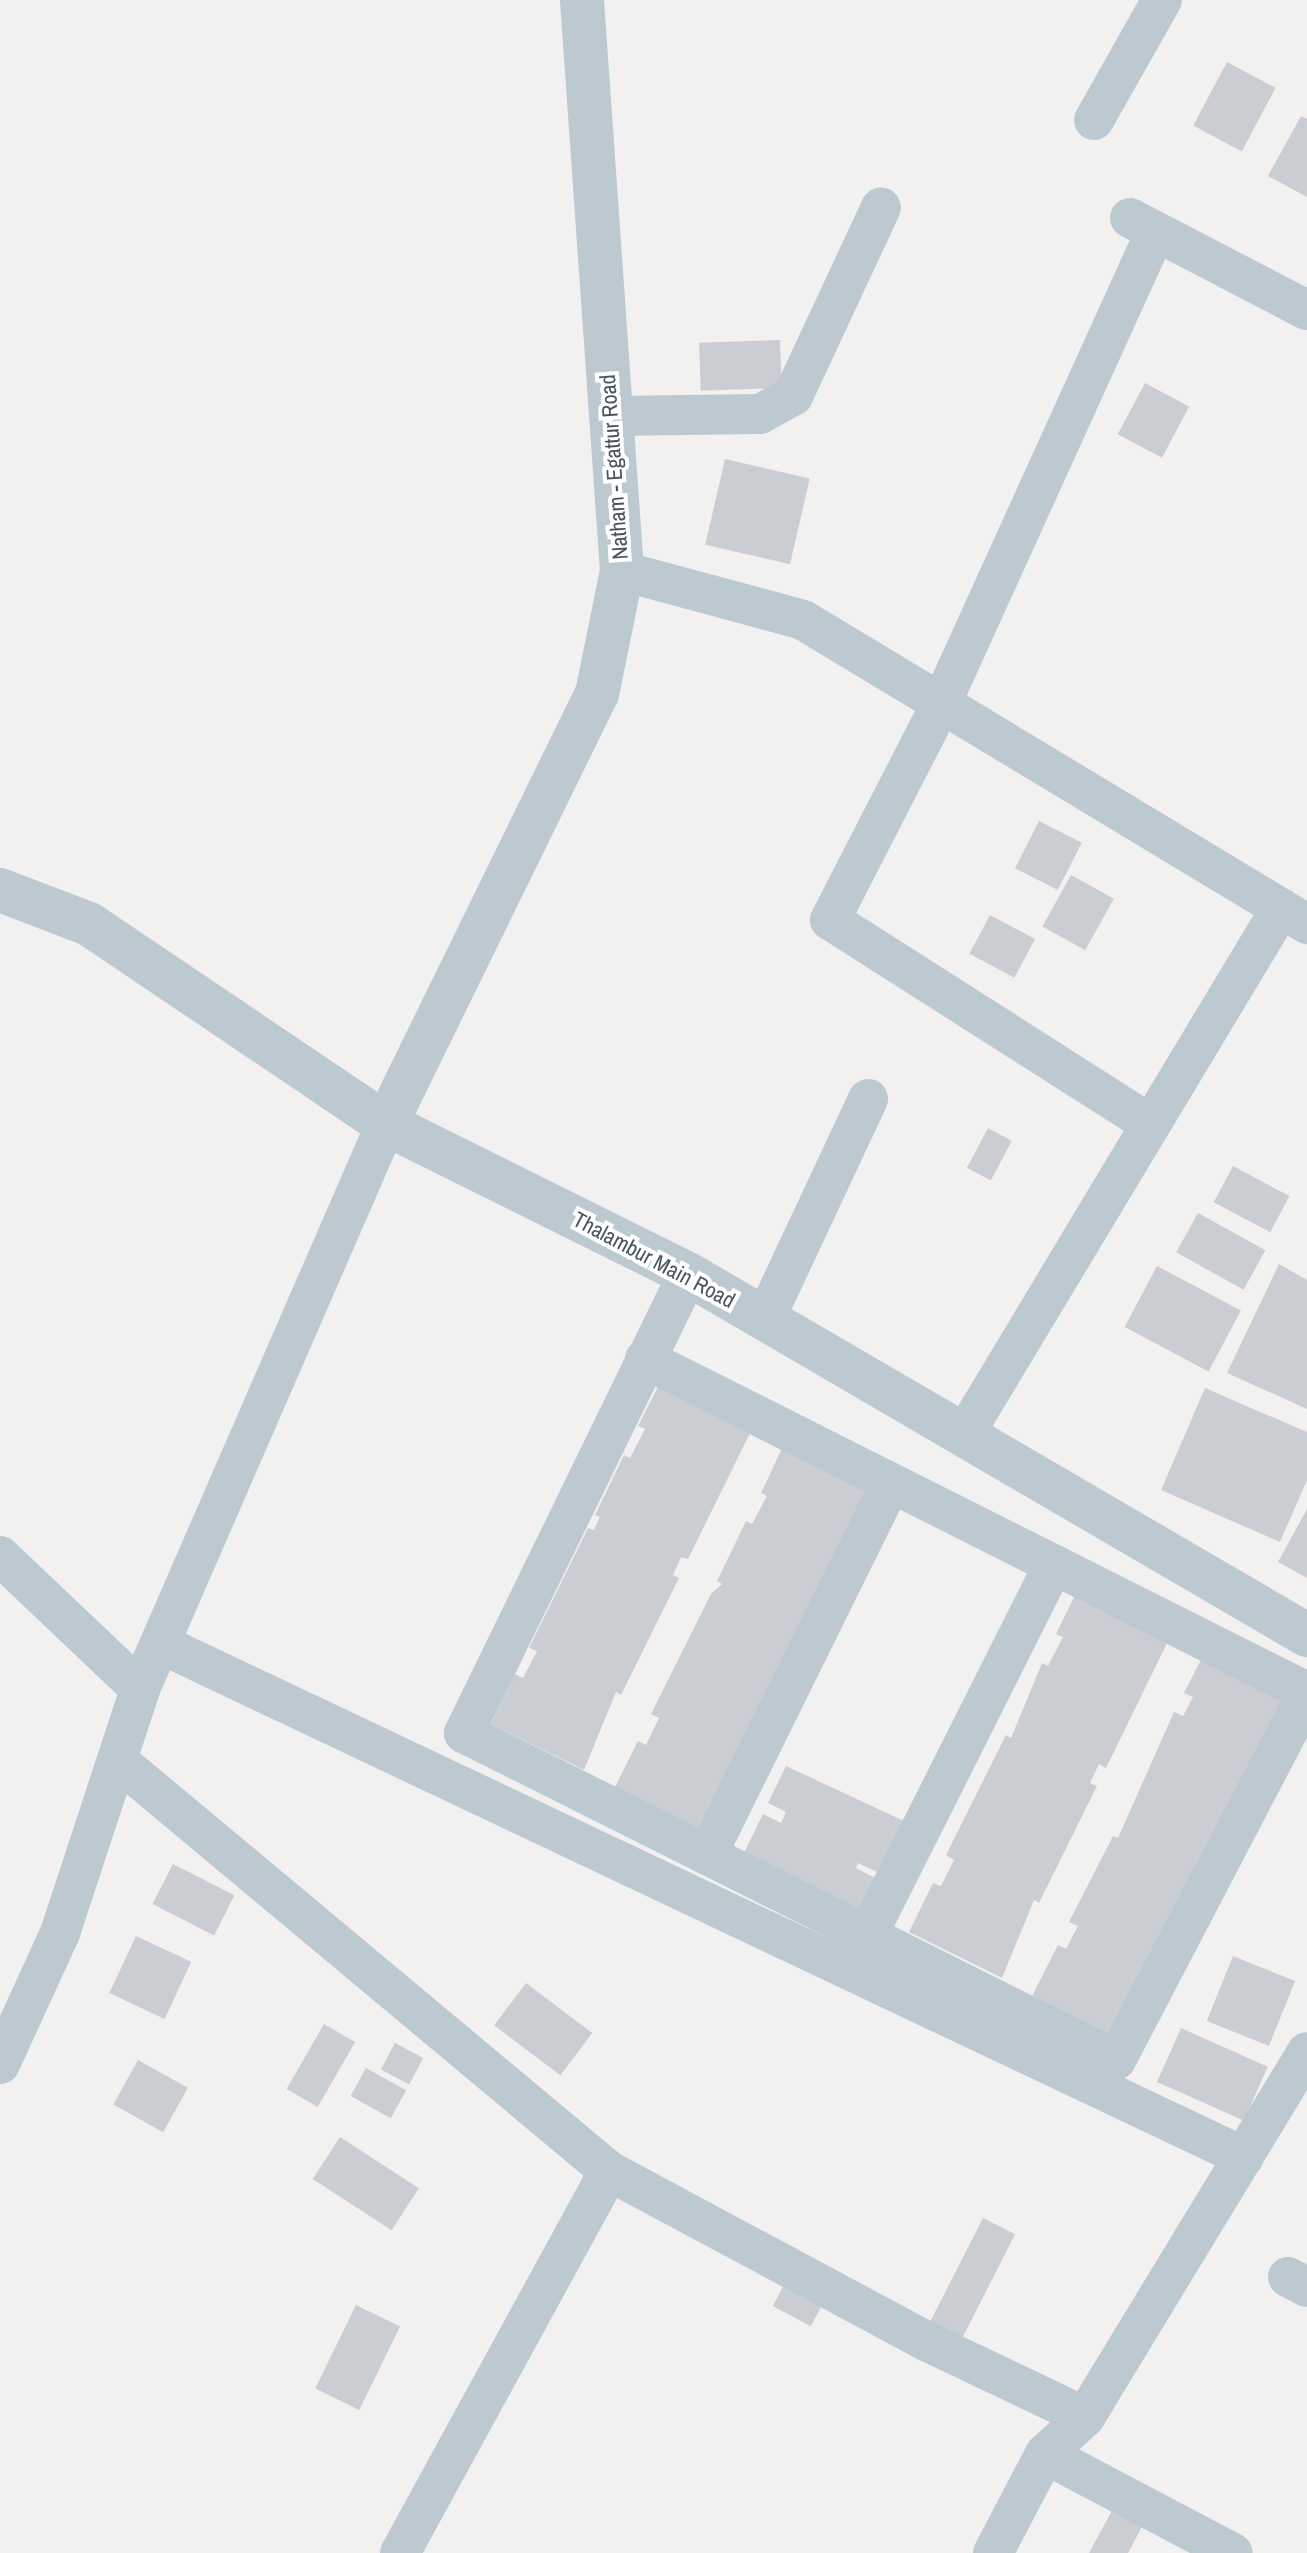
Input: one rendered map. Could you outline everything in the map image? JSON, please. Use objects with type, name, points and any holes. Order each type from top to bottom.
[{"type":"street","name":"Natham - Egattur Road","points":[[386,1124],[597,694],[622,571],[582,0]]},
{"type":"street","points":[[1094,120],[1162,0]]},
{"type":"street","points":[[611,416],[760,414],[793,396],[881,207]]},
{"type":"street","points":[[1147,1122],[830,920],[941,704],[1142,226],[1307,310]]},
{"type":"street","points":[[622,571],[803,620],[1294,916],[1147,1122],[964,1435]]},
{"type":"street","name":"Thalambur Main Road","points":[[0,890],[89,924],[386,1124],[688,1274],[1307,1635]]},
{"type":"street","points":[[765,1319],[868,1099]]},
{"type":"street","points":[[0,2064],[60,1933],[140,1689],[163,1645],[386,1124]]},
{"type":"street","points":[[645,1359],[1307,1693],[1116,2060],[464,1733],[645,1359],[688,1274]]},
{"type":"street","points":[[707,1855],[891,1483]]},
{"type":"street","points":[[0,1556],[140,1689]]},
{"type":"street","points":[[867,1936],[1054,1564]]},
{"type":"street","points":[[163,1645],[1244,2157]]},
{"type":"street","points":[[117,1760],[609,2171],[926,2341],[1085,2417]]},
{"type":"street","points":[[993,2553],[1045,2454],[1085,2417],[1307,2052]]},
{"type":"street","points":[[400,2553],[609,2171]]},
{"type":"street","points":[[1045,2454],[1233,2553]]},
{"type":"building","points":[[1227,62],[1276,88],[1242,151],[1193,126]]},
{"type":"building","points":[[1301,116],[1307,119],[1307,197],[1268,176]]},
{"type":"building","points":[[780,340],[782,388],[701,391],[699,343]]},
{"type":"building","points":[[1145,383],[1189,406],[1162,458],[1118,434]]},
{"type":"building","points":[[725,459],[810,479],[790,564],[705,545]]},
{"type":"building","points":[[1039,821],[1082,843],[1058,890],[1015,868]]},
{"type":"building","points":[[1071,875],[1114,899],[1085,950],[1042,927]]},
{"type":"building","points":[[990,915],[1035,939],[1014,978],[969,954]]},
{"type":"building","points":[[988,1128],[1012,1141],[991,1180],[967,1168]]},
{"type":"building","points":[[1233,1166],[1290,1196],[1270,1232],[1214,1202]]},
{"type":"building","points":[[1198,1213],[1265,1250],[1244,1290],[1176,1252]]},
{"type":"building","points":[[1279,1264],[1307,1280],[1307,1409],[1227,1373]]},
{"type":"building","points":[[1157,1266],[1241,1311],[1208,1372],[1125,1327]]},
{"type":"building","points":[[665,1373],[757,1419],[688,1559],[681,1557],[673,1575],[679,1578],[621,1695],[616,1692],[584,1770],[491,1724],[515,1674],[523,1678],[537,1651],[529,1648],[588,1528],[594,1530],[600,1517],[595,1515],[624,1455],[630,1458],[645,1429],[638,1426]]},
{"type":"building","points":[[1205,1388],[1307,1432],[1307,1480],[1280,1542],[1161,1490]]},
{"type":"building","points":[[786,1440],[880,1486],[706,1837],[613,1791],[638,1741],[646,1745],[659,1718],[651,1714],[711,1594],[722,1584],[717,1581],[746,1521],[752,1524],[767,1496],[761,1493]]},
{"type":"building","points":[[1307,1509],[1307,1578],[1278,1562]]},
{"type":"building","points":[[1082,1581],[1175,1627],[1106,1768],[1099,1764],[1090,1783],[1097,1786],[1039,1903],[1034,1900],[1002,1978],[909,1932],[933,1883],[941,1886],[954,1860],[946,1855],[1006,1735],[1011,1738],[1042,1663],[1048,1666],[1063,1637],[1056,1634]]},
{"type":"building","points":[[1205,1652],[1294,1696],[1118,2044],[1030,2000],[1058,1945],[1066,1949],[1078,1926],[1069,1922],[1113,1836],[1118,1838],[1174,1712],[1183,1716],[1193,1697],[1184,1693]]},
{"type":"building","points":[[786,1766],[904,1821],[879,1873],[858,1863],[856,1868],[877,1879],[860,1913],[742,1857],[763,1814],[781,1823],[786,1812],[768,1803]]},
{"type":"building","points":[[173,1864],[234,1895],[214,1935],[153,1904]]},
{"type":"building","points":[[136,1936],[191,1962],[165,2019],[109,1993]]},
{"type":"building","points":[[1233,1956],[1295,1981],[1269,2046],[1207,2021]]},
{"type":"building","points":[[526,1983],[592,2033],[560,2075],[494,2025]]},
{"type":"building","points":[[324,2024],[355,2042],[318,2107],[286,2089]]},
{"type":"building","points":[[1181,2028],[1268,2067],[1244,2121],[1157,2082]]},
{"type":"building","points":[[395,2043],[423,2058],[409,2085],[381,2069]]},
{"type":"building","points":[[138,2060],[188,2088],[163,2132],[113,2105]]},
{"type":"building","points":[[366,2068],[406,2090],[391,2118],[350,2096]]},
{"type":"building","points":[[340,2137],[419,2188],[392,2230],[313,2179]]},
{"type":"building","points":[[983,2218],[1015,2234],[962,2338],[930,2321]]},
{"type":"building","points":[[785,2283],[823,2303],[811,2326],[773,2306]]},
{"type":"building","points":[[356,2305],[400,2326],[359,2410],[315,2389]]},
{"type":"building","points":[[1115,2505],[1145,2521],[1128,2553],[1089,2553]]}]
